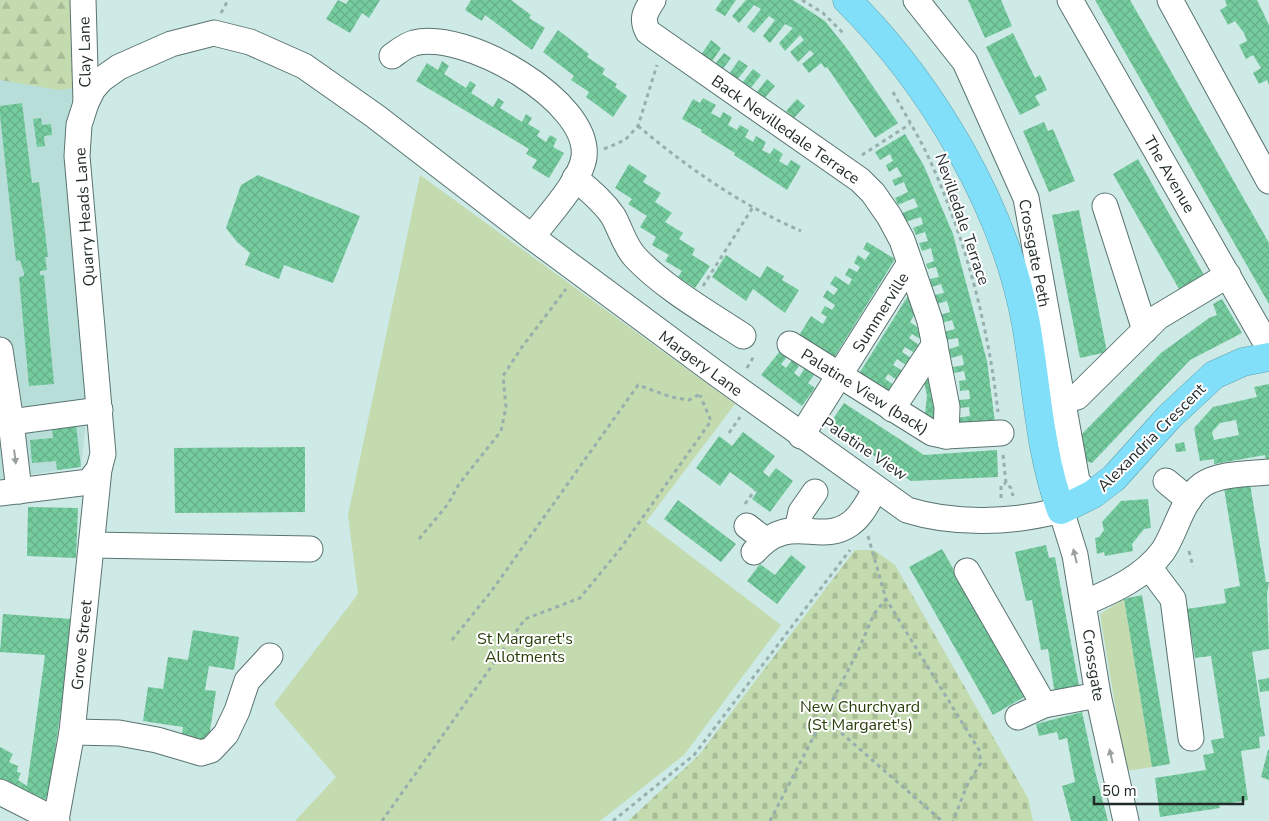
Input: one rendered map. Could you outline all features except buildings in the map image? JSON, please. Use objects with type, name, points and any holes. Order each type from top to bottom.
[{"type":"highway","points":[[846,0],[905,63],[943,119],[981,188],[1013,270],[1026,322],[1045,450],[1053,488],[1061,510]]},
{"type":"highway","name":"Alexandria Crescent","points":[[1061,510],[1093,494],[1114,478],[1169,417],[1214,375],[1244,362],[1269,357]]},
{"type":"street","name":"Clay Lane","points":[[83,0],[86,103]]},
{"type":"street","name":"Crossgate Peth","points":[[916,0],[965,62],[1026,198],[1077,481],[1085,491],[1093,494]]},
{"type":"street","name":"The Avenue","points":[[1070,0],[1269,348]]},
{"type":"street","points":[[1170,0],[1269,181]]},
{"type":"street","name":"Back Nevilledale Terrace","points":[[648,8],[644,25],[648,32],[843,167],[860,180],[889,216],[910,263],[930,321],[947,406],[946,436]]},
{"type":"street","name":"Quarry Heads Lane","points":[[99,469],[102,454],[100,410],[77,156],[79,125],[93,89],[102,79],[119,67],[171,44],[214,33],[250,42],[304,66],[375,116]]},
{"type":"street","points":[[392,56],[415,42],[432,41],[472,50],[500,60],[534,82],[555,100],[583,141],[580,168],[532,237]]},
{"type":"street","name":"Margery Lane","points":[[375,116],[532,237],[716,374],[907,510],[937,517],[1016,518],[1038,516],[1061,510]]},
{"type":"street","points":[[580,168],[613,217],[634,257],[692,303],[743,336]]},
{"type":"street","points":[[1105,206],[1145,330]]},
{"type":"street","name":"Summerville","points":[[801,436],[910,263]]},
{"type":"street","points":[[1062,401],[1076,398],[1158,317],[1228,275]]},
{"type":"street","name":"Palatine View (back)","points":[[790,344],[921,428],[946,436],[1001,433]]},
{"type":"street","points":[[892,409],[935,344]]},
{"type":"street","points":[[0,350],[11,422],[9,492],[89,482],[99,469]]},
{"type":"street","points":[[11,422],[100,410]]},
{"type":"street","name":"Grove Street","points":[[57,821],[72,732],[99,469]]},
{"type":"street","points":[[1084,603],[1118,589],[1156,558],[1188,500],[1203,484],[1218,478],[1269,472]]},
{"type":"street","points":[[1166,481],[1188,500]]},
{"type":"street","points":[[755,539],[780,532],[797,530],[829,532],[842,529],[856,519],[876,489]]},
{"type":"street","points":[[797,530],[801,512],[815,492]]},
{"type":"street","name":"Crossgate","points":[[1061,510],[1075,555],[1098,695],[1126,821]]},
{"type":"street","points":[[92,545],[310,548]]},
{"type":"street","points":[[1156,558],[1173,599],[1191,738]]},
{"type":"street","points":[[967,572],[1044,705]]},
{"type":"street","points":[[72,732],[119,733],[157,740],[201,753],[211,750],[226,734],[237,712],[247,682],[270,656]]},
{"type":"street","points":[[1018,717],[1044,705],[1098,695]]},
{"type":"street","points":[[0,792],[57,821]]},
{"type":"path","points":[[802,0],[823,13],[848,38]]},
{"type":"path","points":[[580,168],[625,140],[638,126],[658,62]]},
{"type":"path","name":"Nevilledale Terrace","points":[[890,88],[926,152],[949,208],[973,284],[994,375],[1006,483]]},
{"type":"path","points":[[843,167],[910,124]]},
{"type":"path","points":[[638,126],[671,154],[715,185],[801,231]]},
{"type":"path","points":[[692,303],[753,207]]},
{"type":"path","points":[[419,539],[448,504],[459,484],[501,431],[506,407],[503,376],[522,347],[579,272]]},
{"type":"path","points":[[737,389],[758,346],[743,336]]},
{"type":"path","points":[[452,640],[490,593],[638,385],[671,397],[689,400],[700,394],[716,374]]},
{"type":"path","points":[[382,821],[525,619],[580,598],[621,548],[711,421],[700,394]]},
{"type":"path","points":[[991,499],[1001,499],[1001,485],[1006,483],[1011,488]]},
{"type":"path","points":[[856,519],[874,550],[886,599],[979,750],[981,763],[968,783],[953,821]]},
{"type":"path","points":[[613,821],[694,755],[854,545],[856,519]]},
{"type":"path","points":[[1185,564],[1191,562]]},
{"type":"path","points":[[770,821],[858,651],[874,614],[886,599]]},
{"type":"path","points":[[823,717],[942,821]]},
{"type":"shaded area","points":[[0,0],[74,88],[65,143],[80,270],[89,394],[81,467],[0,479]]},
{"type":"green space","points":[[0,0],[74,0],[74,88],[59,90],[0,80]]},
{"type":"green space","name":"St Margaret's Allotments","points":[[420,175],[735,404],[646,522],[781,625],[684,755],[600,821],[295,821],[336,777],[274,704],[358,594],[348,515]]},
{"type":"green space","name":"New Churchyard (St Margaret's)","points":[[855,550],[874,550],[895,565],[1028,798],[1033,821],[628,821],[699,755]]},
{"type":"green space","points":[[1124,599],[1152,767],[1126,771],[1100,614]]}]
